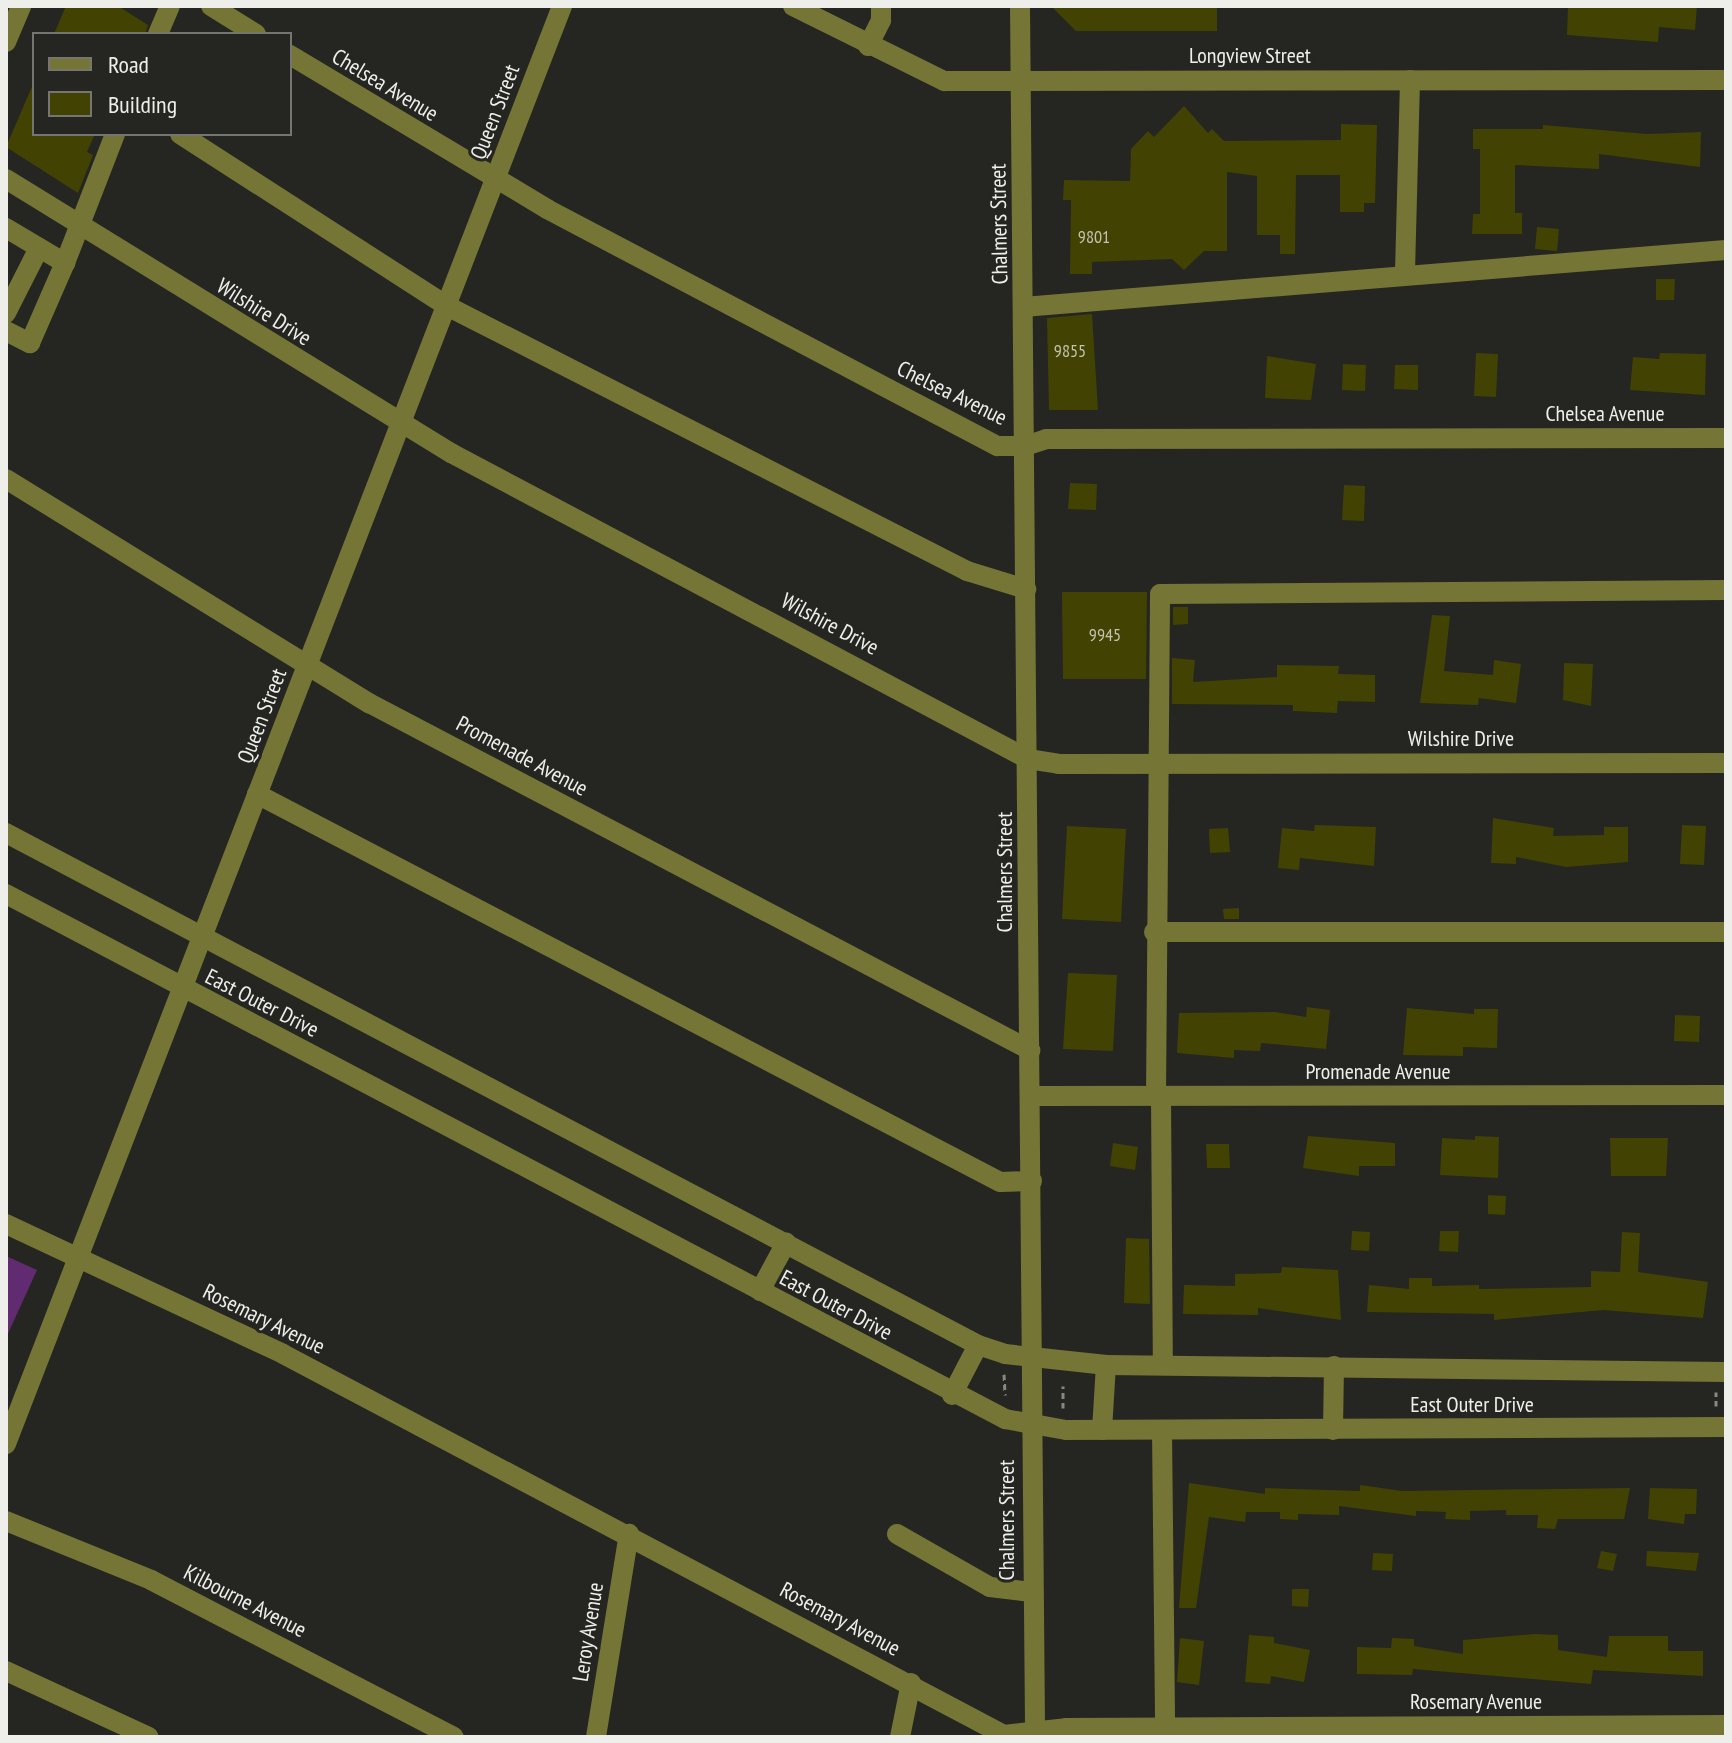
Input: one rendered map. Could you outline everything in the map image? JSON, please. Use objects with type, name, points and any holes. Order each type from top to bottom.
[{"type":"street","points":[[6,42],[21,6]]},
{"type":"street","points":[[159,32],[170,6]]},
{"type":"street","points":[[211,6],[253,32]]},
{"type":"street","name":"Queen Street","points":[[6,1444],[562,6]]},
{"type":"street","name":"Longview Street","points":[[793,6],[933,80],[1726,80]]},
{"type":"street","points":[[868,46],[881,20],[881,6]]},
{"type":"street","name":"Chalmers Street","points":[[1020,6],[1032,1181],[1031,1592],[1035,1734]]},
{"type":"street","name":"Chelsea Avenue","points":[[292,56],[496,179],[997,446],[1025,446],[1046,439],[1726,438]]},
{"type":"street","points":[[1405,272],[1410,80]]},
{"type":"street","points":[[6,331],[30,343],[114,136]]},
{"type":"street","points":[[183,136],[447,306],[967,571],[1026,589]]},
{"type":"street","name":"Wilshire Drive","points":[[6,179],[401,423],[1028,759],[1158,763],[1726,763]]},
{"type":"street","points":[[6,228],[65,263]]},
{"type":"street","points":[[6,313],[39,248]]},
{"type":"street","points":[[1023,307],[1405,272],[1726,250]]},
{"type":"street","name":"Promenade Avenue","points":[[6,479],[307,667],[1030,1050]]},
{"type":"street","points":[[1163,1365],[1154,932],[1160,594],[1726,590]]},
{"type":"street","points":[[257,794],[1000,1182],[1032,1181]]},
{"type":"street","name":"East Outer Drive","points":[[6,833],[978,1345],[1032,1359],[1106,1365],[1726,1372]]},
{"type":"street","name":"East Outer Drive","points":[[6,894],[952,1395],[1005,1419],[1102,1430],[1333,1430],[1721,1418]]},
{"type":"street","points":[[1154,932],[1726,932]]},
{"type":"street","name":"Promenade Avenue","points":[[1031,1096],[1726,1095]]},
{"type":"street","name":"Rosemary Avenue","points":[[6,1224],[79,1255],[283,1354],[911,1683],[1004,1735],[1726,1725]]},
{"type":"street","points":[[760,1291],[786,1243]]},
{"type":"street","points":[[952,1395],[978,1345]]},
{"type":"street","points":[[1102,1430],[1106,1365]]},
{"type":"street","points":[[1333,1430],[1334,1366]]},
{"type":"street","points":[[1162,1430],[1165,1732]]},
{"type":"street","name":"Kilbourne Avenue","points":[[6,1521],[151,1580],[454,1737]]},
{"type":"street","name":"Leroy Avenue","points":[[596,1737],[629,1534]]},
{"type":"street","points":[[897,1534],[990,1587],[1031,1592]]},
{"type":"street","points":[[6,1671],[149,1737]]},
{"type":"street","points":[[900,1737],[911,1683]]},
{"type":"path","points":[[1004,1371],[1005,1397]]},
{"type":"path","points":[[1063,1386],[1063,1412]]},
{"type":"path","points":[[1716,1392],[1721,1418]]},
{"type":"shaded area","points":[[6,1256],[37,1270],[6,1338]]},
{"type":"building","points":[[66,6],[118,6],[148,25],[146,32],[55,32]]},
{"type":"building","points":[[1051,6],[1217,6],[1217,31],[1076,31]]},
{"type":"building","points":[[1568,6],[1697,6],[1695,30],[1659,27],[1658,42],[1567,35]]},
{"type":"building","points":[[32,87],[32,136],[94,136],[87,152],[93,155],[78,193],[6,147]]},
{"type":"building","points":[[1184,106],[1208,133],[1212,129],[1224,141],[1341,140],[1341,124],[1377,125],[1375,203],[1364,203],[1364,212],[1340,212],[1340,175],[1296,175],[1295,254],[1280,254],[1280,235],[1257,235],[1257,176],[1227,172],[1227,251],[1204,251],[1184,270],[1172,259],[1092,262],[1092,274],[1070,274],[1071,200],[1063,200],[1064,180],[1130,181],[1131,149],[1148,131],[1154,137]]},
{"type":"building","points":[[1543,125],[1647,134],[1701,132],[1700,167],[1599,154],[1599,169],[1515,165],[1515,213],[1522,213],[1522,234],[1472,234],[1473,214],[1480,214],[1480,149],[1473,149],[1473,129],[1543,129]]},
{"type":"building","points":[[1537,227],[1559,229],[1557,251],[1535,249]]},
{"type":"building","points":[[1656,279],[1675,279],[1674,300],[1656,300]]},
{"type":"building","points":[[1092,314],[1098,410],[1049,410],[1047,318]]},
{"type":"building","points":[[1476,353],[1498,354],[1496,397],[1474,396]]},
{"type":"building","points":[[1660,353],[1706,354],[1705,395],[1630,390],[1633,357],[1659,359]]},
{"type":"building","points":[[1267,356],[1316,364],[1311,400],[1265,398]]},
{"type":"building","points":[[1343,364],[1366,365],[1365,391],[1342,390]]},
{"type":"building","points":[[1395,365],[1418,365],[1418,390],[1394,389]]},
{"type":"building","points":[[1070,483],[1097,484],[1096,510],[1068,509]]},
{"type":"building","points":[[1344,485],[1365,486],[1364,521],[1342,520]]},
{"type":"building","points":[[1062,592],[1147,592],[1146,679],[1063,679]]},
{"type":"building","points":[[1173,607],[1188,607],[1188,624],[1173,625]]},
{"type":"building","points":[[1432,615],[1450,616],[1444,671],[1493,675],[1494,660],[1521,664],[1516,703],[1479,698],[1478,705],[1420,703]]},
{"type":"building","points":[[1172,658],[1195,660],[1193,682],[1277,677],[1277,665],[1339,666],[1338,674],[1375,675],[1375,702],[1338,701],[1337,713],[1293,711],[1293,705],[1172,704]]},
{"type":"building","points":[[1564,663],[1593,664],[1591,706],[1563,700]]},
{"type":"building","points":[[1493,818],[1554,828],[1553,836],[1604,835],[1604,827],[1628,827],[1628,862],[1566,867],[1516,857],[1516,864],[1491,863]]},
{"type":"building","points":[[1315,825],[1376,827],[1374,866],[1300,858],[1299,870],[1278,868],[1282,828],[1314,831]]},
{"type":"building","points":[[1682,825],[1706,826],[1704,865],[1680,864]]},
{"type":"building","points":[[1067,826],[1126,829],[1121,922],[1062,919]]},
{"type":"building","points":[[1228,828],[1230,852],[1210,853],[1209,829]]},
{"type":"building","points":[[1239,908],[1239,919],[1224,919],[1223,909]]},
{"type":"building","points":[[1068,973],[1117,975],[1113,1051],[1063,1049]]},
{"type":"building","points":[[1307,1007],[1330,1010],[1326,1049],[1261,1043],[1260,1051],[1234,1050],[1234,1058],[1177,1053],[1179,1013],[1275,1012],[1306,1017]]},
{"type":"building","points":[[1407,1008],[1474,1014],[1474,1009],[1498,1009],[1497,1048],[1463,1047],[1463,1056],[1403,1055]]},
{"type":"building","points":[[1675,1015],[1700,1016],[1699,1042],[1674,1041]]},
{"type":"building","points":[[1308,1136],[1395,1143],[1395,1166],[1359,1166],[1359,1176],[1303,1168]]},
{"type":"building","points":[[1475,1136],[1499,1137],[1498,1178],[1440,1175],[1442,1138],[1475,1140]]},
{"type":"building","points":[[1610,1138],[1668,1138],[1666,1176],[1611,1176]]},
{"type":"building","points":[[1113,1143],[1138,1147],[1135,1170],[1110,1166]]},
{"type":"building","points":[[1206,1144],[1229,1144],[1230,1168],[1207,1168]]},
{"type":"building","points":[[1488,1195],[1506,1196],[1505,1215],[1488,1214]]},
{"type":"building","points":[[1352,1231],[1370,1232],[1369,1251],[1351,1250]]},
{"type":"building","points":[[1440,1231],[1459,1231],[1458,1252],[1439,1251]]},
{"type":"building","points":[[1622,1232],[1640,1233],[1638,1272],[1708,1282],[1703,1318],[1603,1310],[1494,1320],[1494,1314],[1367,1312],[1369,1285],[1409,1289],[1409,1278],[1432,1278],[1432,1286],[1479,1285],[1479,1289],[1591,1287],[1591,1271],[1620,1272]]},
{"type":"building","points":[[1126,1238],[1149,1239],[1150,1304],[1124,1303]]},
{"type":"building","points":[[1282,1267],[1338,1270],[1341,1320],[1258,1308],[1258,1315],[1183,1314],[1184,1285],[1235,1286],[1235,1274],[1281,1273]]},
{"type":"building","points":[[1189,1483],[1265,1494],[1265,1488],[1360,1491],[1360,1485],[1402,1491],[1630,1488],[1624,1519],[1558,1519],[1555,1529],[1537,1528],[1538,1515],[1506,1515],[1506,1510],[1470,1511],[1470,1520],[1445,1519],[1446,1512],[1416,1511],[1416,1516],[1339,1506],[1339,1515],[1298,1514],[1298,1520],[1280,1519],[1280,1512],[1246,1512],[1245,1522],[1209,1517],[1196,1608],[1179,1608]]},
{"type":"building","points":[[1650,1488],[1697,1489],[1696,1514],[1685,1514],[1684,1524],[1648,1519]]},
{"type":"building","points":[[1601,1551],[1617,1554],[1613,1571],[1597,1568]]},
{"type":"building","points":[[1647,1551],[1699,1553],[1696,1571],[1646,1566]]},
{"type":"building","points":[[1373,1553],[1393,1554],[1392,1571],[1372,1570]]},
{"type":"building","points":[[1292,1589],[1309,1589],[1308,1607],[1292,1606]]},
{"type":"building","points":[[1249,1635],[1274,1637],[1274,1643],[1310,1650],[1304,1682],[1271,1676],[1270,1684],[1245,1682]]},
{"type":"building","points":[[1558,1635],[1558,1650],[1607,1657],[1609,1636],[1668,1636],[1668,1651],[1703,1651],[1703,1676],[1593,1670],[1591,1684],[1413,1669],[1412,1675],[1357,1674],[1357,1647],[1391,1648],[1392,1638],[1414,1639],[1414,1646],[1463,1654],[1463,1640]]},
{"type":"building","points":[[1180,1638],[1204,1641],[1199,1685],[1177,1682]]}]
